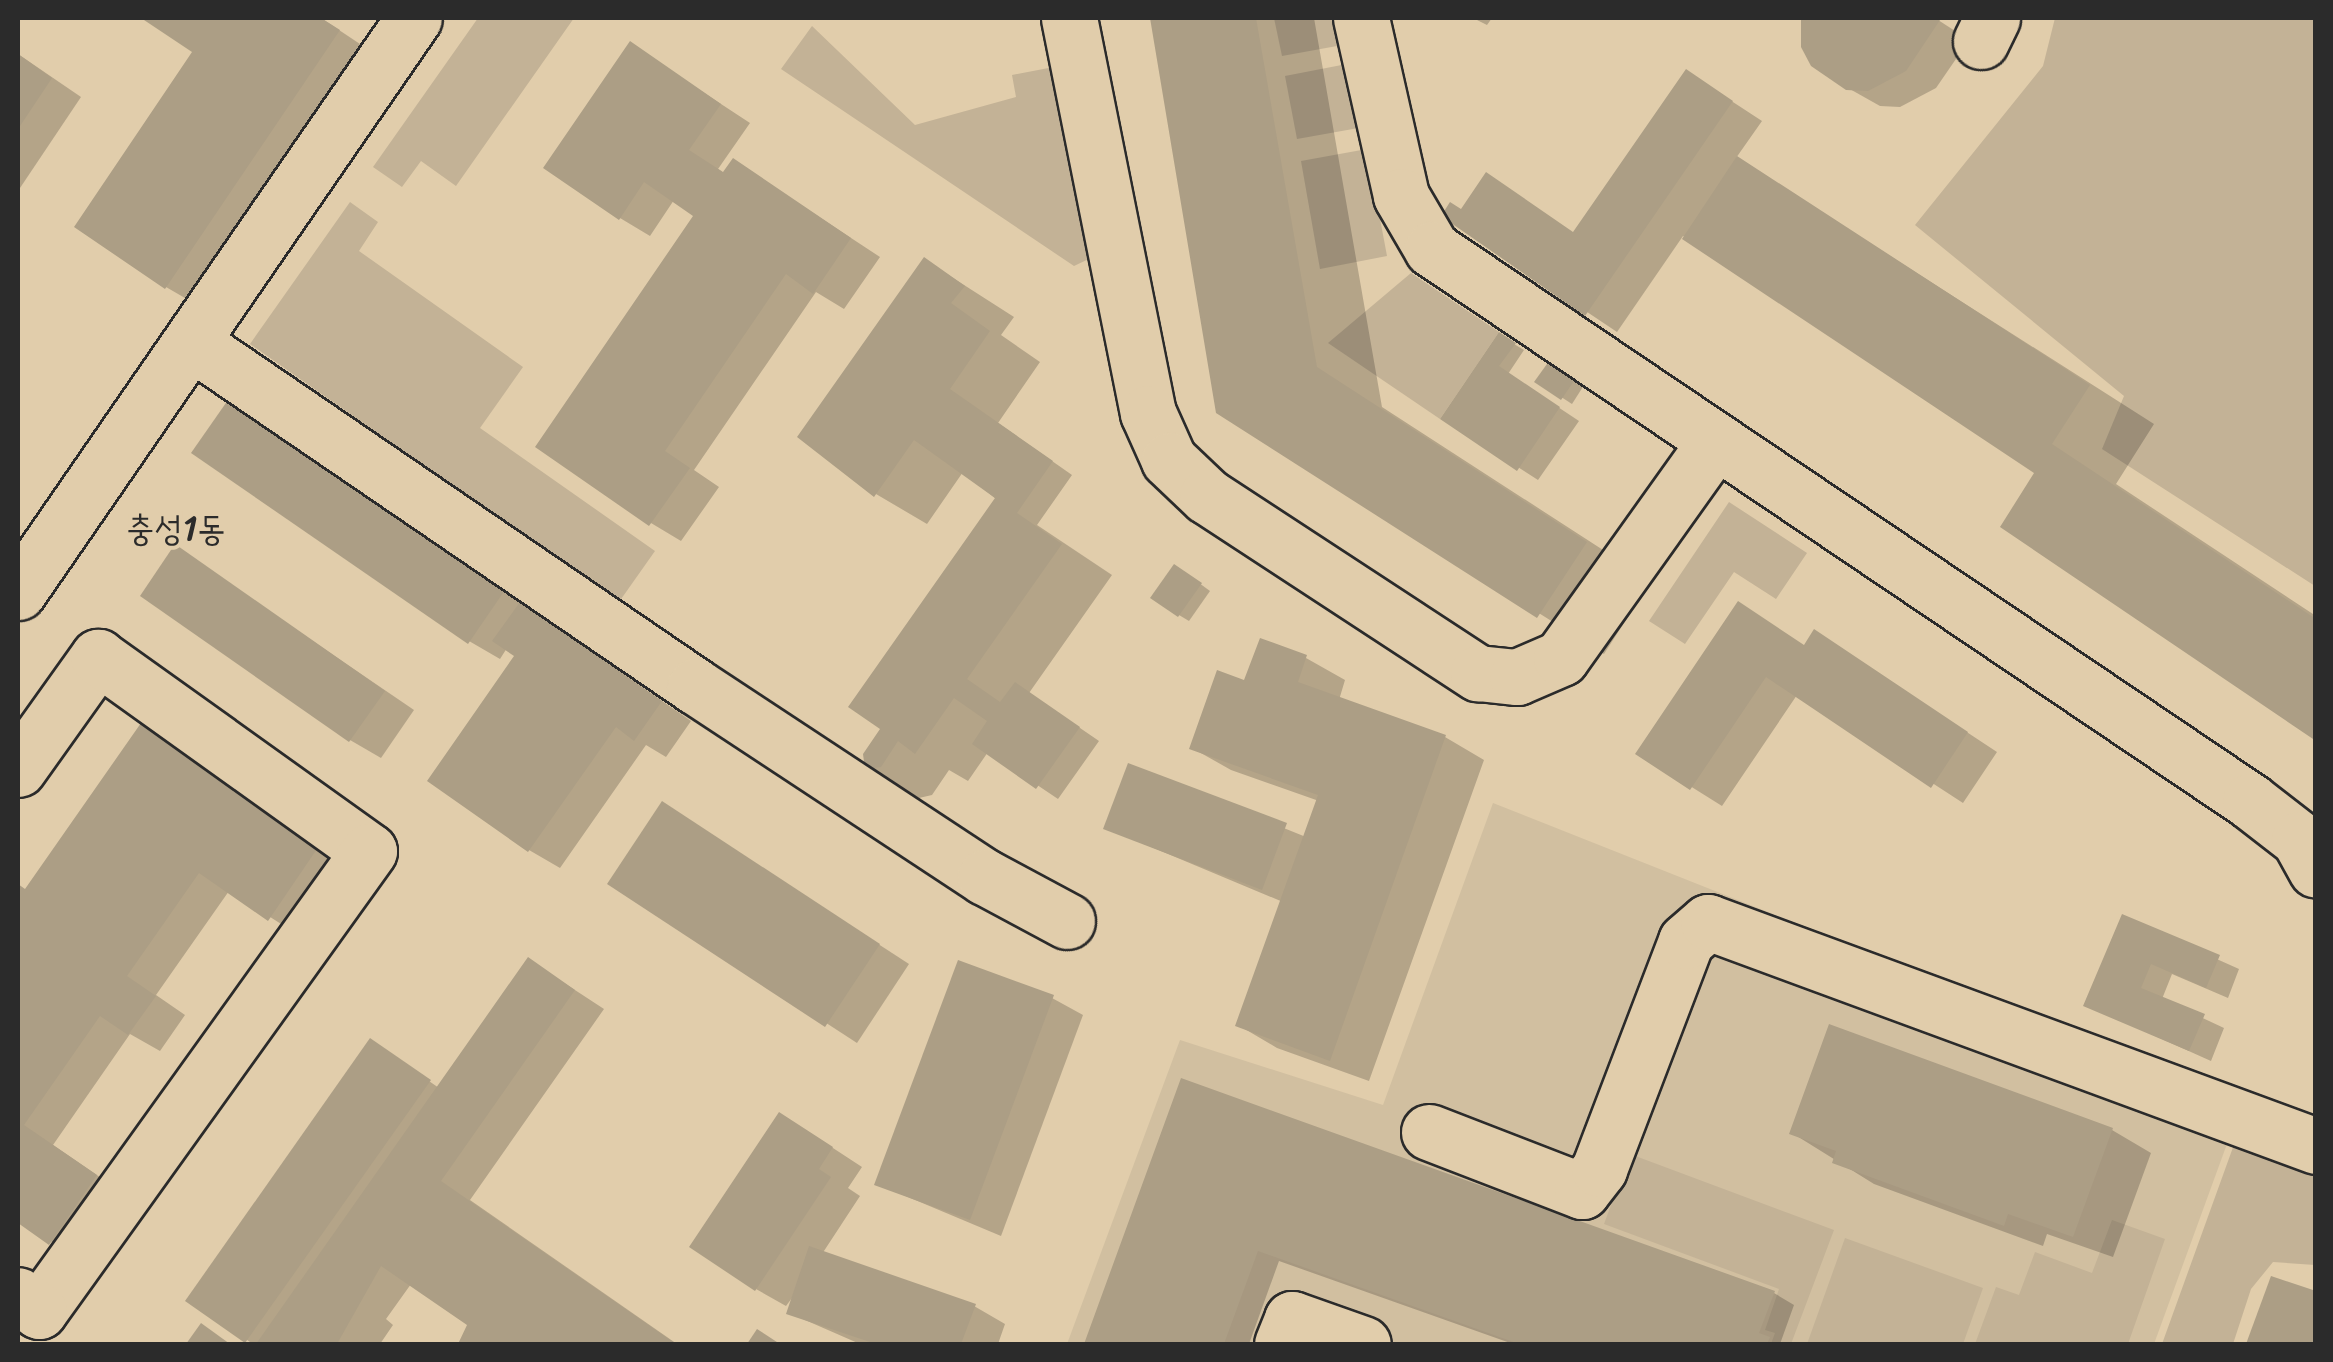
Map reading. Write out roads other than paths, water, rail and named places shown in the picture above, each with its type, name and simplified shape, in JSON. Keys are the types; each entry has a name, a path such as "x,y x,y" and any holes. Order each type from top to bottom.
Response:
{"street":[{"path":"18,592 194,344 414,18"},
{"path":"1069,18 1148,414 1169,460 1208,496 1478,673 1517,678 1561,658 1715,442"},
{"path":"1362,18 1401,196 1432,249 2250,800 2299,839 2316,870"},
{"path":"194,344 695,686 985,877 1067,922"},
{"path":"18,770 98,657 370,852 40,1311 18,1295"},
{"path":"1430,1132 1582,1191 1599,1169 1686,941 1708,922 2316,1146"},
{"path":"1282,1344 1292,1319 1362,1344"}],"district":[{"name":"충성1동","path":"176,528"}]}
